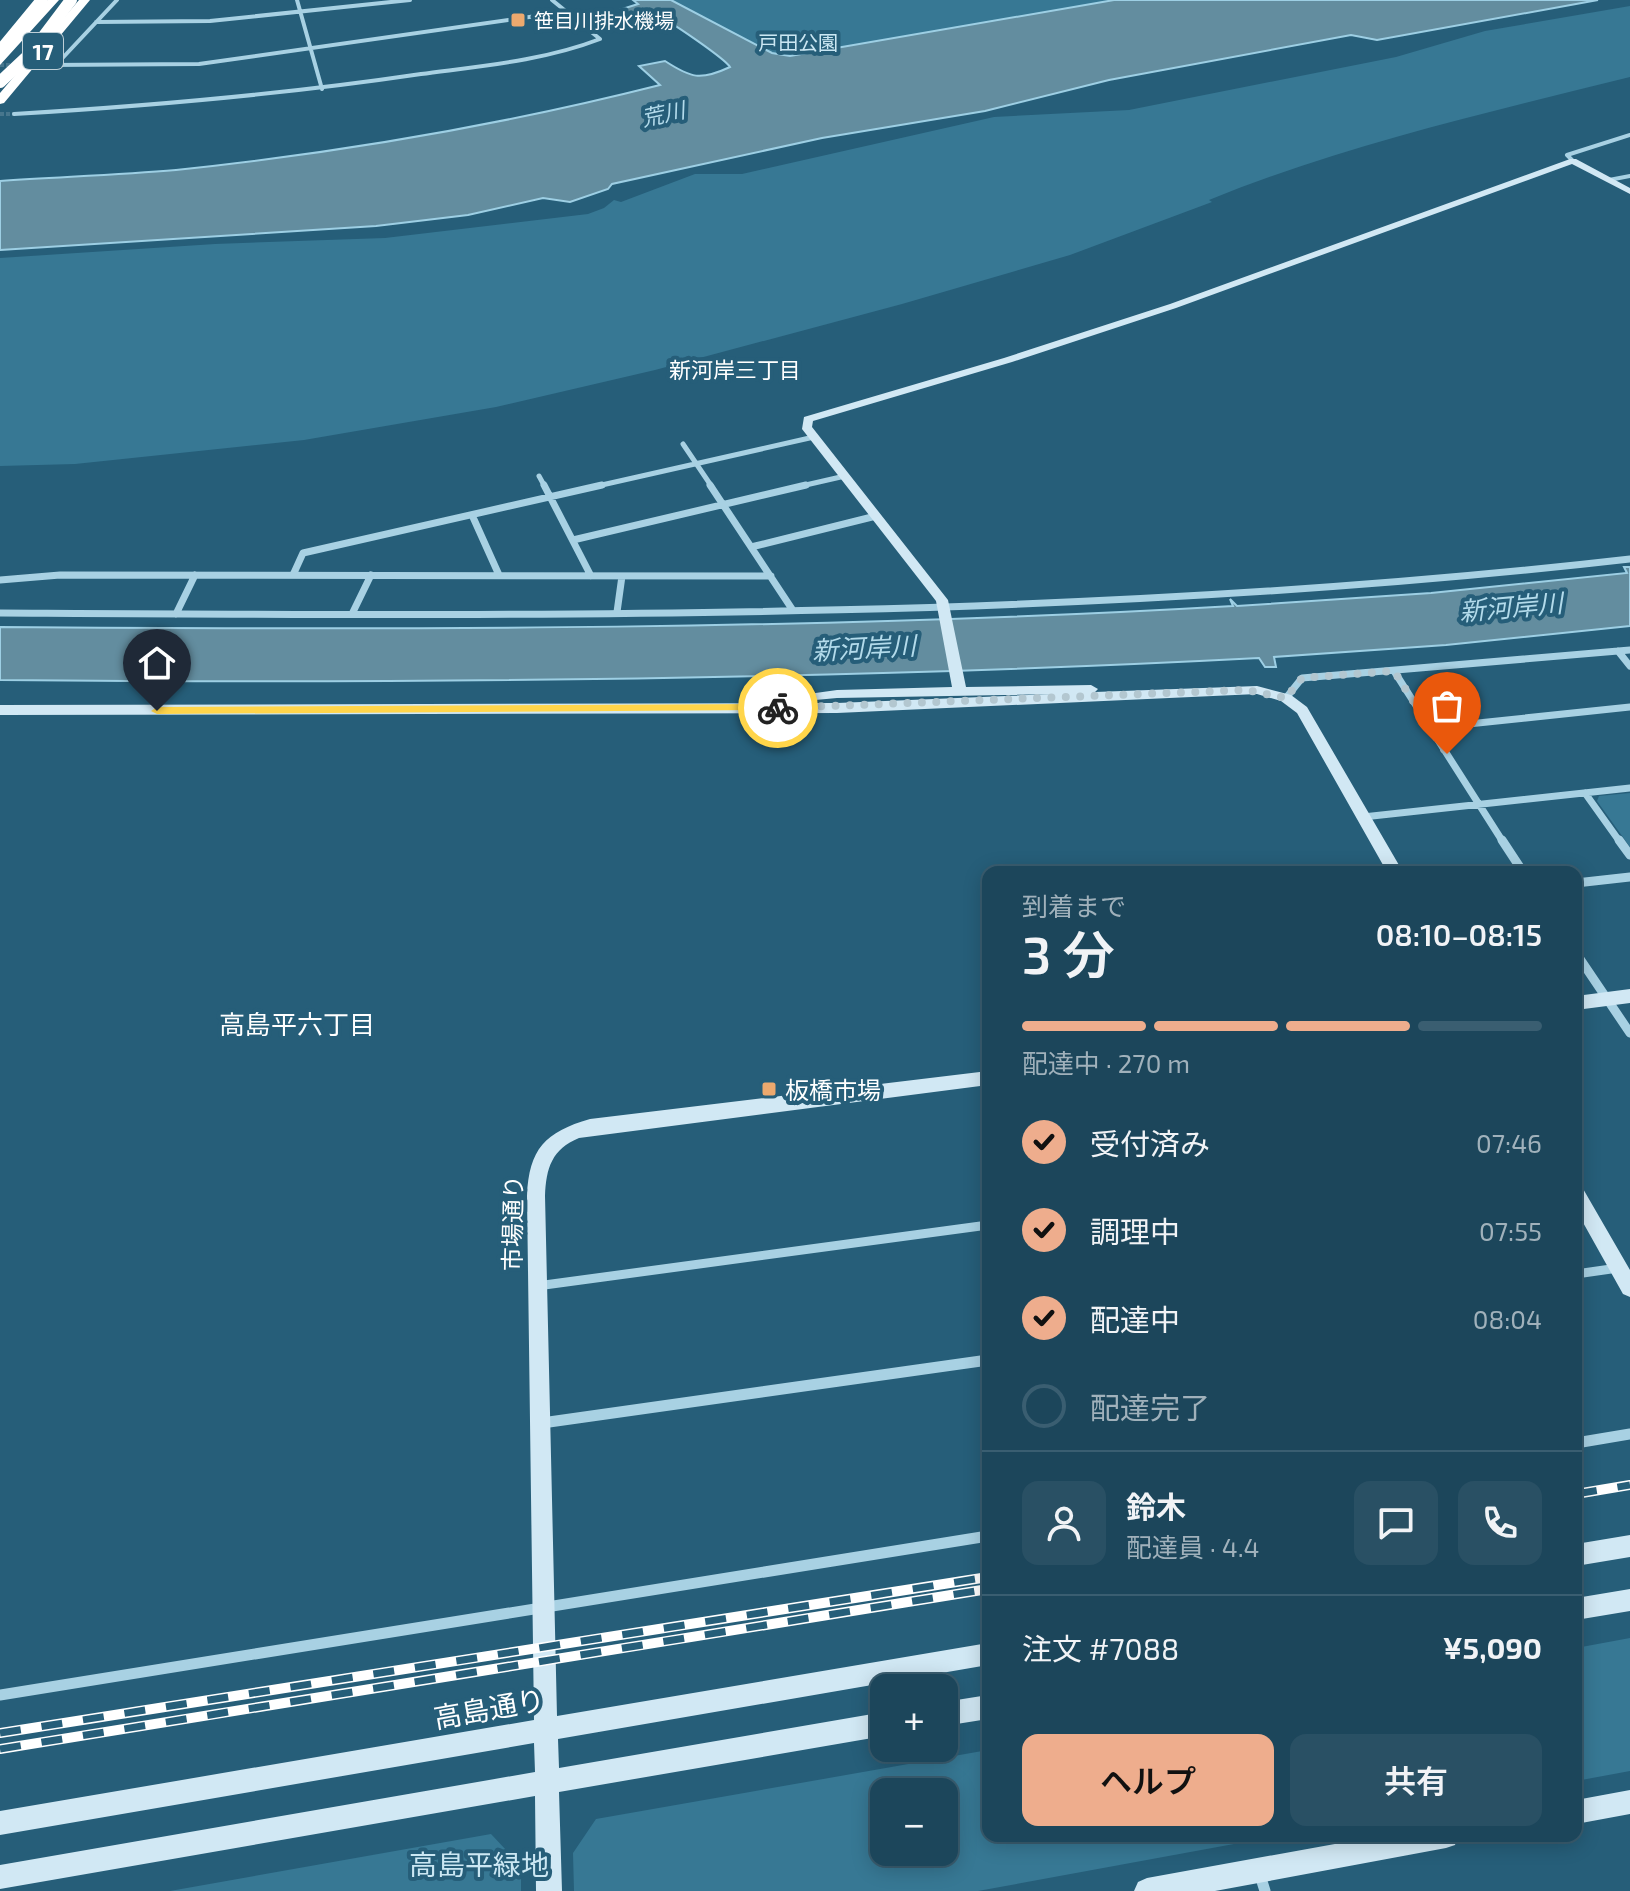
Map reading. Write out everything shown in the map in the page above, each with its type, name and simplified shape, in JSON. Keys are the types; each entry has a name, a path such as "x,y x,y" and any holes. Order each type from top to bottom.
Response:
{"highway":[{"name":"17","path":"0,37 35,0"},
{"path":"0,51 42,0"},
{"path":"0,62 54,0"},
{"path":"0,76 68,0"},
{"path":"0,82 31,53 68,0"},
{"name":"17","path":"0,100 85,0"}],"street":[{"path":"56,65 117,0"},
{"path":"297,0 322,89"},
{"path":"96,22 192,22 410,0"},
{"path":"14,114 179,105 322,89 477,66 567,49 600,39 552,0"},
{"path":"48,65 184,65 565,12"},
{"path":"1630,135 1567,155 1567,158 1630,191"},
{"path":"959,688 945,606 814,437 805,424 812,416 1008,360 1173,306 1573,161"},
{"path":"1609,180 1630,176"},
{"path":"293,575 303,553 814,437"},
{"path":"683,444 792,609"},
{"path":"539,476 591,576"},
{"path":"573,540 845,476"},
{"path":"472,515 499,575"},
{"path":"751,547 876,516"},
{"path":"0,613 352,614 945,606 1329,587 1630,559"},
{"path":"0,580 60,575 771,576"},
{"path":"176,614 195,575"},
{"path":"352,614 371,575"},
{"path":"617,612 622,576"},
{"path":"1286,698 1302,678 1630,650"},
{"path":"1618,651 1630,666"},
{"path":"1394,671 1519,866"},
{"path":"722,708 837,694 959,688 1069,687 1166,695"},
{"path":"0,710 837,708 1246,690 1286,698 1307,718 1392,866"},
{"path":"1430,728 1630,707"},
{"path":"1363,817 1630,788"},
{"path":"1585,793 1630,855"},
{"path":"1582,882 1630,877"},
{"path":"1582,962 1630,1033"},
{"path":"1582,1002 1630,996"},
{"name":"市場通り","path":"549,1891 537,1286 537,1169 547,1149 564,1136 590,1127 982,1079"},
{"path":"1582,1204 1630,1288"},
{"path":"537,1286 982,1226"},
{"path":"1582,1273 1618,1268"},
{"path":"541,1423 982,1361"},
{"path":"1582,1442 1630,1434"},
{"path":"0,1695 982,1537"},
{"path":"1582,1554 1630,1546"},
{"path":"1582,1608 1630,1600"},
{"name":"高島通り","path":"0,1823 982,1655"},
{"path":"958,1712 982,1708"},
{"path":"0,1877 870,1726"},
{"path":"1582,1811 1630,1802"},
{"path":"1147,1891 1262,1881 1421,1842"}],"green space":[{"name":"戸田公園","path":"671,0 1306,0 786,86"},
{"path":"1630,6 1630,77 1470,117 1312,162 1070,255 902,304 655,370 496,407 304,440 75,464 0,466 0,258 215,244 385,238 588,214 614,200 621,202 695,174 742,174 994,117 1129,110 1396,57 1485,31"},
{"path":"1630,793 1630,847 1597,801 1599,796"},
{"path":"1630,1638 1630,1771 1582,1780 1582,1647"},
{"name":"高島平緑地","path":"982,1751 982,1842 1245,1842 978,1891 574,1891 573,1853 596,1819 920,1762 958,1762 958,1755"},
{"name":"高島平緑地","path":"491,1834 521,1866 521,1891 170,1891"}],"water":[{"name":"荒川","path":"633,0 671,0 772,53 790,56 1114,0 1598,0 1377,40 1351,35 1109,80 985,111 822,138 612,184 608,189 570,202 543,198 468,215 376,226 0,250 0,181 176,170 359,146 540,113 660,85 639,66 665,61 696,76 730,67 708,48 663,19 651,15 638,16 622,9 638,4"},
{"name":"新河岸川","path":"1624,567 1630,567 1630,626 1446,645 1274,657 1276,667 1265,667 1259,658 945,671 630,679 0,680 0,627 617,627 925,620 1233,606 1230,599 1237,606 1431,593 1627,573"}],"tunnel":[{"path":"0,65 48,65"},
{"path":"0,114 14,114"}],"railway":[{"path":"1582,1493 1630,1485"},
{"path":"0,1733 982,1578"},
{"path":"0,1749 982,1590"}],"way so far":[{"path":"778,708 1246,690 1286,698 1302,678 1394,671 1447,754"}],"place":[{"name":"笹目川排水機場","path":"518,20"},
{"name":"板橋市場","path":"769,1089"}],"district":[{"name":"新河岸三丁目","path":"735,369"},
{"name":"高島平六丁目","path":"297,1023"}],"route":[{"path":"157,711 778,708"}]}
